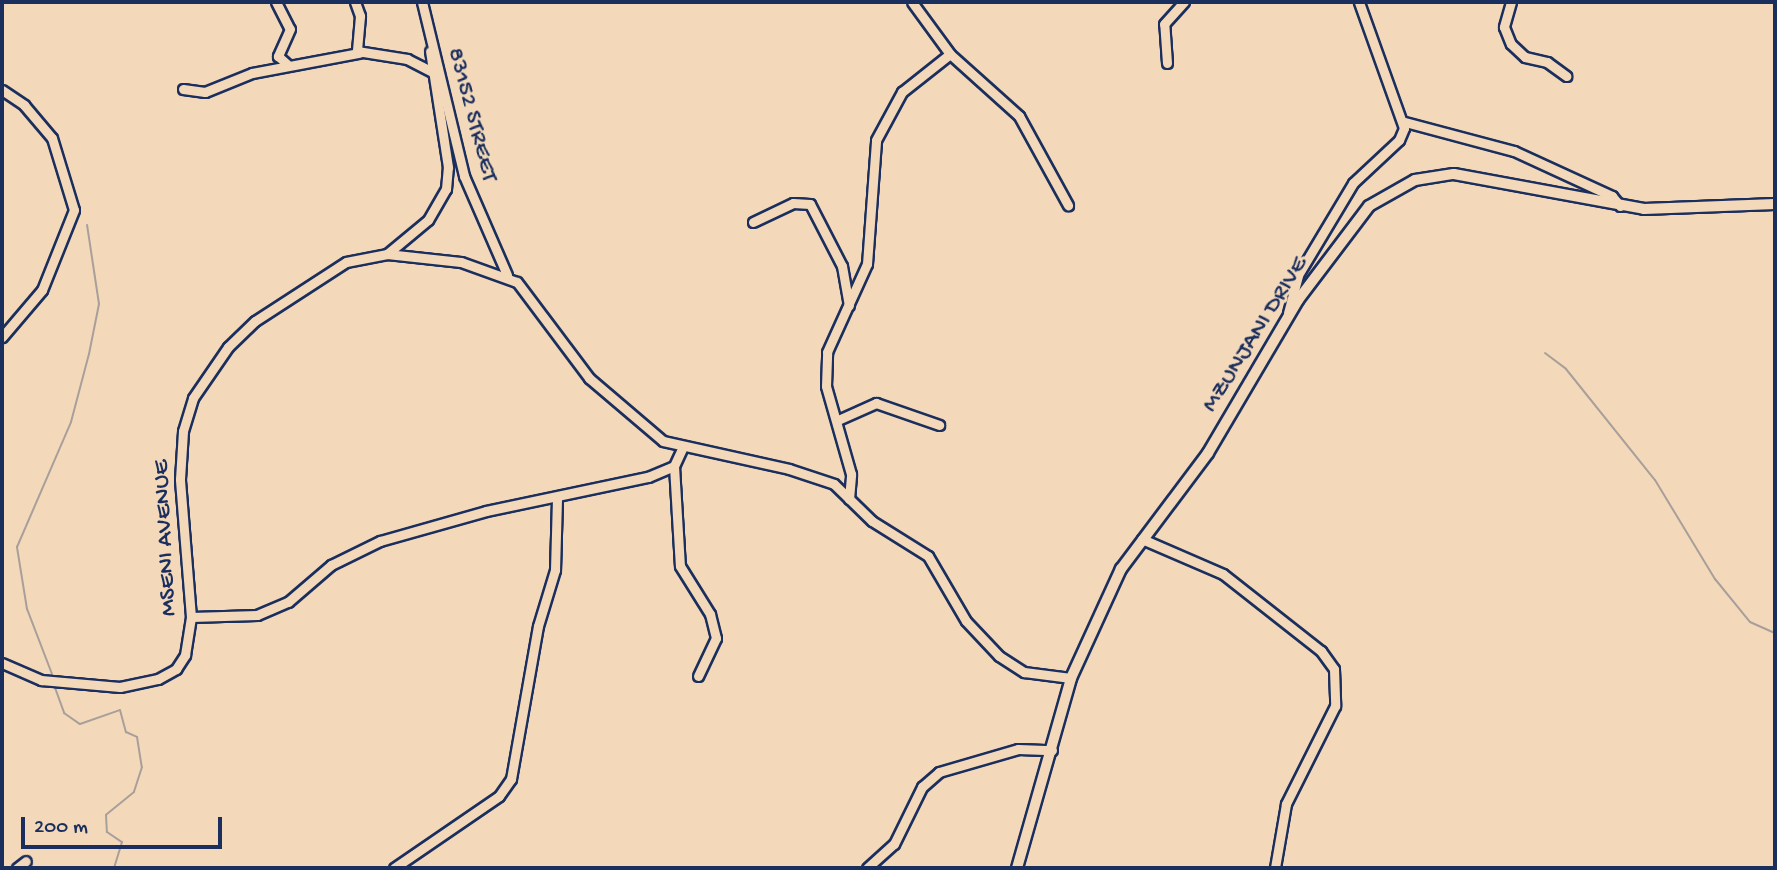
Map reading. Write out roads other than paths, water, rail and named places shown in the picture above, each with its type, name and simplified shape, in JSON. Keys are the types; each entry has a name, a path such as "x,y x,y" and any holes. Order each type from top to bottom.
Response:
{"main road":[{"name":"MZUNJANI DRIVE","path":"1017,868 1071,678 1121,569 1208,453 1288,315 1369,206 1415,180 1454,174 1483,177 1620,206 1709,210 1775,204"}],"street":[{"path":"276,2 290,29 278,56 288,64"},
{"path":"355,2 359,53"},
{"name":"83152 STREET","path":"387,254 428,220 446,189 448,167 422,2"},
{"path":"912,2 950,54 1019,116 1068,205"},
{"path":"1167,63 1164,24 1184,2"},
{"path":"1288,315 1294,282 1328,223 1367,164 1399,140 1405,122 1359,2"},
{"path":"1511,2 1504,20 1511,44 1525,57 1552,65 1566,76"},
{"name":"83152 STREET","path":"429,39 446,86 464,176 509,278"},
{"path":"183,89 205,92 288,64 359,53 407,59 434,72"},
{"path":"849,499 851,474 838,421 828,398 826,362 867,264 876,140 902,92 950,54"},
{"path":"2,90 24,105 52,138 74,201 71,229 42,290 2,337"},
{"path":"1405,122 1514,151 1612,196 1620,206"},
{"path":"753,222 793,203 814,207 842,265 849,307"},
{"name":"MSENI AVENUE","path":"2,663 41,680 138,686 165,676 180,664 191,617 180,479 183,430 193,398 228,347 255,321 346,262 387,254 461,262 509,278 531,297 589,378 663,441 813,475 849,499 872,521 928,556 966,621 999,656 1024,672 1071,678"},
{"path":"838,421 876,403 939,425"},
{"path":"683,447 674,466 680,566 709,614 716,638 698,676"},
{"path":"191,617 257,615 302,593 331,565 388,537 486,511 557,499 674,466"},
{"path":"394,868 499,796 511,779 538,626 555,570 557,499"},
{"path":"1142,539 1223,574 1321,651 1334,669 1335,706 1286,804 1275,868"},
{"path":"867,868 894,844 922,787 939,772 1018,749 1052,750"},
{"path":"17,868 26,861"}],"waterway":[{"path":"52,674 27,609 17,547 71,422 89,354 99,304 87,225"},
{"path":"1545,353 1566,369 1655,480 1715,579 1750,622 1775,633"},
{"path":"54,685 64,713 80,724 120,710 126,732 137,737 142,767 134,792 106,815 107,832 122,842 114,868"}]}
